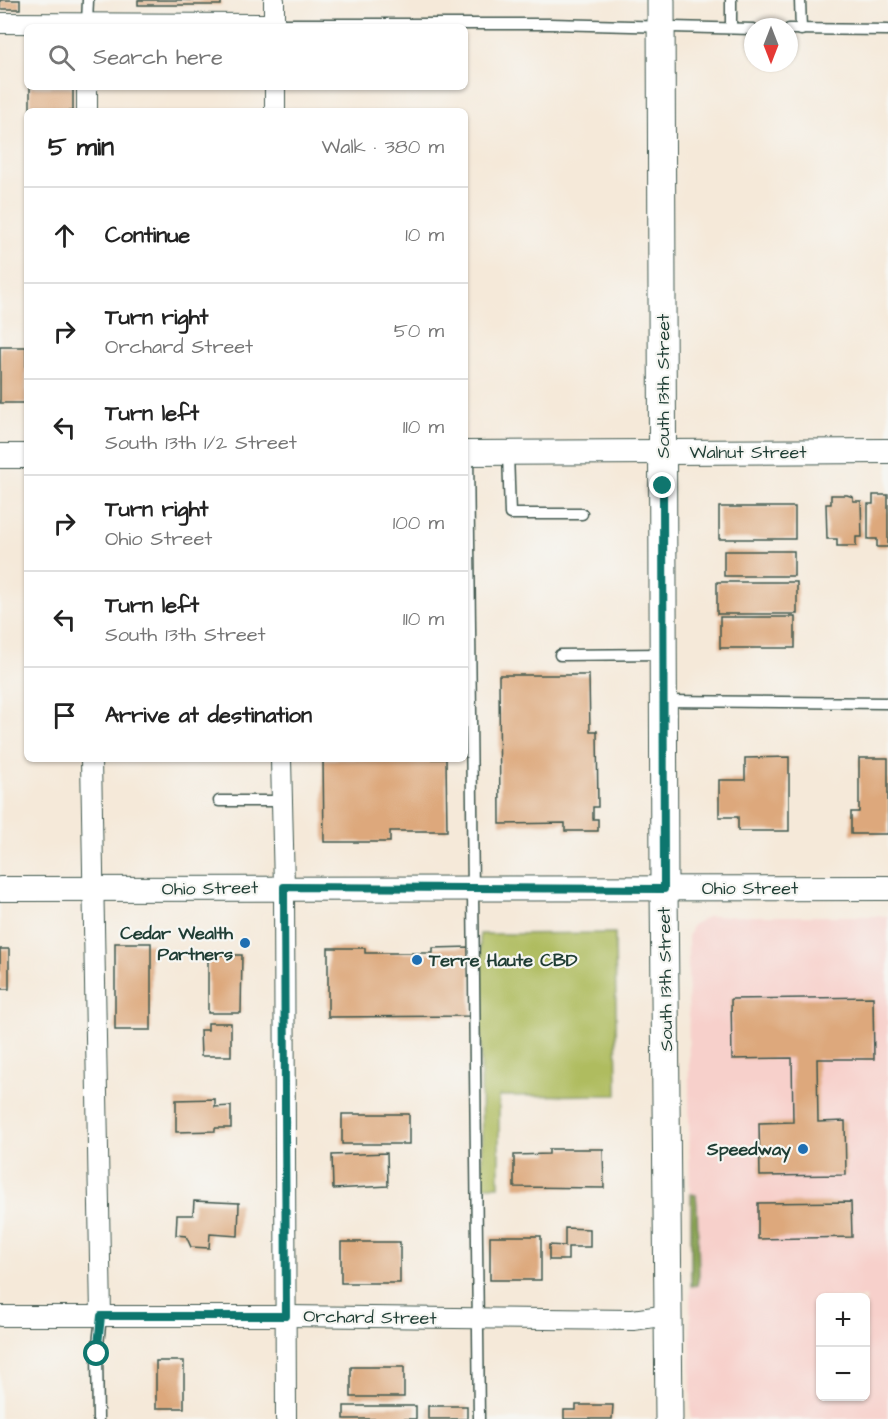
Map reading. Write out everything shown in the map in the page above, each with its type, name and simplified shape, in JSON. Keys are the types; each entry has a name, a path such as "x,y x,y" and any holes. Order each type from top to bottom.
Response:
{"main road":[{"name":"South 13th Street","path":"661,0 664,889 669,1419"}],"street":[{"path":"274,0 274,24"},
{"path":"0,23 44,24"},
{"path":"87,90 87,108"},
{"path":"275,90 275,108"},
{"name":"Walnut Street","path":"468,453 888,452"},
{"path":"0,456 24,456"},
{"path":"91,762 101,1316"},
{"path":"281,762 284,887 286,1419"},
{"name":"Ohio Street","path":"0,890 284,887 888,888"},
{"name":"Orchard Street","path":"0,1316 286,1316 633,1320 668,1315"}],"lane":[{"path":"87,24 88,0"},
{"path":"731,0 731,28"},
{"path":"800,0 801,30"},
{"path":"468,25 744,29"},
{"path":"798,30 888,30"},
{"path":"508,453 510,514 582,514"},
{"path":"468,623 474,887 479,1419"},
{"path":"560,655 664,654"},
{"path":"664,701 888,703"},
{"path":"219,801 282,801"},
{"path":"98,1419 97,1354 101,1316"}],"shaded area":[{"path":"709,916 888,916 888,1419 691,1419 688,937 692,925"}],"green space":[{"path":"615,933 617,1095 499,1096 499,1186 482,1186 480,934"},
{"path":"691,1194 696,1195 697,1205 699,1275 697,1285 691,1286"}],"building":[{"path":"0,0 20,0 20,9 0,9"},
{"path":"138,0 221,0 221,5 138,5"},
{"path":"30,90 73,90 73,108 30,108"},
{"path":"0,347 24,347 24,403 0,403"},
{"path":"831,495 847,495 853,497 853,501 861,501 862,537 856,537 856,546 837,546 837,539 827,539 826,504 831,504"},
{"path":"873,495 888,495 888,547 877,547 877,539 868,539 868,504 873,504"},
{"path":"719,507 795,507 795,539 719,539"},
{"path":"724,551 794,551 794,576 724,576"},
{"path":"717,582 797,582 797,614 717,614"},
{"path":"720,617 795,617 795,648 720,648"},
{"path":"499,675 589,675 590,731 597,731 598,807 593,807 593,819 598,819 598,831 565,831 565,823 500,824"},
{"path":"789,757 789,831 738,831 738,817 719,817 719,780 745,780 745,758"},
{"path":"859,758 888,758 888,834 851,834 851,812 859,812"},
{"path":"323,762 446,762 447,831 390,831 390,842 324,842"},
{"path":"115,943 151,943 151,1030 115,1030"},
{"path":"470,947 471,1016 328,1017 328,948 365,948 365,953 433,953 433,948"},
{"path":"0,949 9,949 9,989 0,989"},
{"path":"208,955 242,955 241,1013 208,1013"},
{"name":"Speedway","path":"873,997 874,1059 817,1059 818,1122 845,1121 846,1175 760,1176 759,1123 793,1122 792,1058 732,1059 731,999"},
{"path":"208,1023 231,1023 231,1056 201,1056 200,1030 208,1030"},
{"path":"215,1099 215,1107 231,1106 231,1128 215,1128 215,1131 176,1132 176,1100"},
{"path":"342,1114 409,1114 409,1144 342,1144"},
{"path":"549,1149 603,1149 604,1188 514,1187 514,1155 549,1154"},
{"path":"387,1153 388,1186 333,1189 332,1155"},
{"path":"194,1201 239,1203 238,1236 210,1234 209,1248 191,1247 186,1236 176,1235 177,1215 193,1215"},
{"path":"851,1202 852,1237 758,1239 758,1203"},
{"path":"565,1228 590,1229 590,1247 568,1247 568,1260 549,1260 549,1245 565,1246"},
{"path":"490,1236 541,1236 541,1280 490,1280"},
{"path":"341,1242 400,1242 400,1283 341,1283"},
{"path":"156,1361 184,1361 184,1408 156,1408"},
{"path":"351,1367 404,1367 404,1397 351,1397"},
{"path":"576,1405 613,1405 612,1419 564,1419 564,1410 576,1410"},
{"path":"344,1406 416,1406 416,1419 344,1419"},
{"path":"428,1406 467,1406 467,1419 428,1419"}],"place":[{"name":"Cedar Wealth Partners","path":"245,943"},
{"name":"Terre Haute CBD","path":"417,960"},
{"name":"Speedway","path":"803,1149"}],"route":[{"path":"97,1354 101,1316 286,1316 284,887 664,889 663,486"}]}
